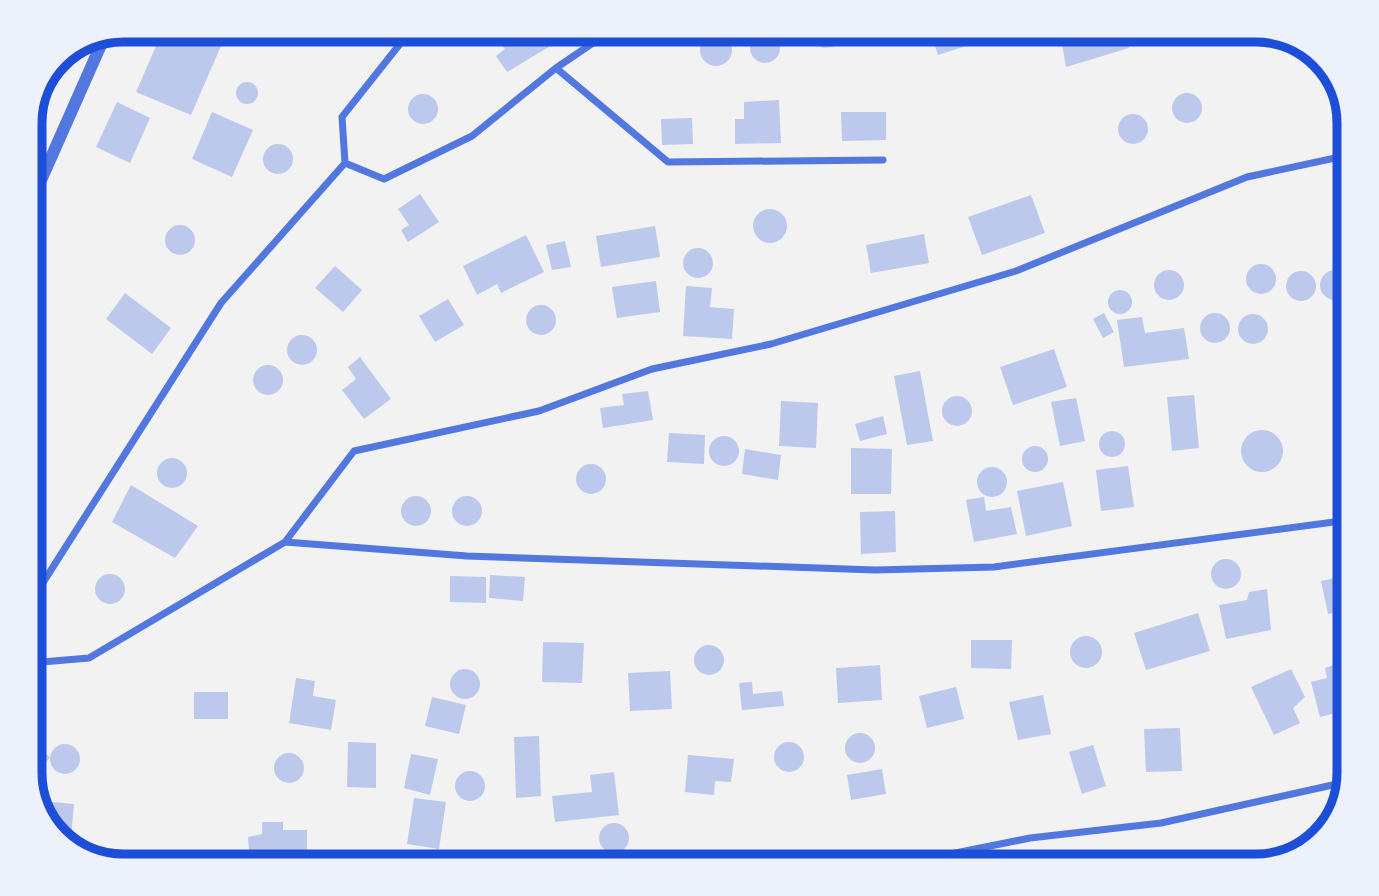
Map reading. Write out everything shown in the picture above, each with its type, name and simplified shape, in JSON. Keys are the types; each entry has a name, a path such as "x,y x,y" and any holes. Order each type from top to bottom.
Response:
{"street":[{"path":"42,584 221,303 345,163 342,117 401,42"},
{"path":"345,163 384,179 472,136 556,68 594,42"},
{"path":"42,178 101,46"},
{"path":"556,68 668,162 883,160"},
{"path":"42,662 89,658 285,542 354,451 538,411 652,369 771,344 952,291 1016,271 1247,177 1337,158"},
{"path":"285,542 467,556 874,570 994,567 1337,522"},
{"path":"951,854 1030,838 1161,823 1336,784"}],"building":[{"path":"158,42 223,42 191,115 136,92"},
{"path":"550,42 552,45 507,72 496,56 505,49 501,44"},
{"path":"703,42 731,44 731,56 722,65 710,65 701,56"},
{"path":"751,42 779,42 779,54 771,62 759,62 751,54"},
{"path":"837,42 833,47 823,48 815,43"},
{"path":"934,42 979,42 938,55"},
{"path":"1062,42 1127,42 1129,48 1066,67"},
{"path":"243,82 251,82 258,89 258,97 251,104 243,104 236,97 236,89"},
{"path":"1187,93 1198,97 1202,108 1198,119 1187,123 1176,119 1172,108 1176,97"},
{"path":"423,94 434,98 438,109 434,120 423,124 412,120 408,109 412,98"},
{"path":"779,100 781,143 735,144 735,119 744,119 744,102"},
{"path":"117,102 150,118 130,163 96,147"},
{"path":"212,112 253,130 232,177 192,159"},
{"path":"841,112 886,112 886,140 842,141"},
{"path":"1133,114 1144,118 1148,129 1144,140 1133,144 1122,140 1118,129 1122,118"},
{"path":"692,118 693,144 662,145 661,119"},
{"path":"278,144 289,148 293,159 289,170 278,174 267,170 263,159 267,148"},
{"path":"420,194 439,222 408,242 401,230 409,225 398,209"},
{"path":"1031,195 1045,233 982,255 968,217"},
{"path":"770,209 782,214 787,226 782,238 770,243 758,238 753,226 758,214"},
{"path":"180,225 191,229 195,240 191,251 180,255 169,251 165,240 169,229"},
{"path":"655,226 660,257 601,267 596,236"},
{"path":"924,234 929,263 871,273 866,245"},
{"path":"526,235 544,272 501,293 497,284 477,295 463,266"},
{"path":"565,241 571,267 552,270 546,245"},
{"path":"698,248 709,252 713,263 709,274 698,278 687,274 683,263 687,252"},
{"path":"1261,264 1272,268 1276,279 1272,290 1261,294 1250,290 1246,279 1250,268"},
{"path":"335,266 362,290 343,312 315,288"},
{"path":"1169,270 1180,274 1184,285 1180,296 1169,300 1158,296 1154,285 1158,274"},
{"path":"1335,270 1335,300 1324,296 1320,285 1324,274"},
{"path":"1301,271 1312,275 1316,286 1312,297 1301,301 1290,297 1286,286 1290,275"},
{"path":"656,281 660,312 617,318 612,287"},
{"path":"686,286 712,288 710,307 734,309 732,339 683,336"},
{"path":"1120,290 1131,297 1132,302 1125,313 1120,314 1109,307 1108,302 1115,291"},
{"path":"125,293 171,328 152,354 106,319"},
{"path":"448,299 464,325 435,342 419,316"},
{"path":"541,305 552,309 556,320 552,331 541,335 530,331 526,320 530,309"},
{"path":"1104,313 1114,332 1103,338 1093,319"},
{"path":"1215,313 1226,317 1230,328 1226,339 1215,343 1204,339 1200,328 1204,317"},
{"path":"1253,314 1264,318 1268,329 1264,340 1253,344 1242,340 1238,329 1242,318"},
{"path":"1142,317 1145,333 1184,328 1189,359 1124,367 1117,320"},
{"path":"302,335 313,339 317,350 313,361 302,365 291,361 287,350 291,339"},
{"path":"1054,349 1067,387 1013,405 1000,367"},
{"path":"360,357 391,399 364,419 342,390 356,379 348,367"},
{"path":"268,365 279,369 283,380 279,391 268,395 257,391 253,380 257,369"},
{"path":"920,371 933,441 907,445 894,376"},
{"path":"648,391 653,420 603,428 600,408 624,405 622,394"},
{"path":"1194,395 1199,448 1172,451 1167,397"},
{"path":"957,396 968,400 972,411 968,422 957,426 946,422 942,411 946,400"},
{"path":"1076,398 1085,441 1060,446 1051,402"},
{"path":"781,401 818,403 816,448 779,446"},
{"path":"883,416 887,434 860,441 855,424"},
{"path":"1262,430 1277,436 1283,451 1277,466 1262,472 1247,466 1241,451 1247,436"},
{"path":"1112,431 1121,435 1125,444 1121,453 1112,457 1103,453 1099,444 1103,435"},
{"path":"669,433 705,435 704,464 667,462"},
{"path":"724,436 735,440 739,451 735,462 724,466 713,462 709,451 713,440"},
{"path":"1035,446 1044,450 1048,459 1044,468 1035,472 1026,468 1022,459 1026,450"},
{"path":"851,448 892,449 891,494 851,494"},
{"path":"745,449 781,455 778,480 742,474"},
{"path":"172,458 183,462 187,473 183,484 172,488 161,484 157,473 161,462"},
{"path":"591,464 602,468 606,479 602,490 591,494 580,490 576,479 580,468"},
{"path":"1128,466 1134,507 1101,511 1096,470"},
{"path":"992,467 1003,471 1007,482 1003,493 992,497 981,493 977,482 981,471"},
{"path":"1063,482 1072,526 1026,536 1017,491"},
{"path":"131,485 198,526 175,558 112,522"},
{"path":"416,496 427,500 431,511 427,522 416,526 405,522 401,511 405,500"},
{"path":"467,496 478,500 482,511 478,522 467,526 456,522 452,511 456,500"},
{"path":"984,497 986,511 1011,507 1017,534 974,542 966,500"},
{"path":"895,511 896,552 861,554 860,512"},
{"path":"1334,538 1337,538 1337,564 1335,564"},
{"path":"1226,559 1237,563 1241,574 1237,585 1226,589 1215,585 1211,574 1215,563"},
{"path":"110,574 121,578 125,589 121,600 110,604 99,600 95,589 99,578"},
{"path":"490,575 525,577 523,601 489,598"},
{"path":"450,576 486,577 486,603 450,602"},
{"path":"1337,578 1337,612 1328,614 1321,581"},
{"path":"1267,589 1271,630 1226,639 1219,605 1247,600 1249,592"},
{"path":"1198,613 1210,651 1146,670 1134,633"},
{"path":"1086,636 1098,640 1102,652 1098,664 1086,668 1074,664 1070,652 1074,640"},
{"path":"971,640 1012,640 1011,669 971,668"},
{"path":"543,642 584,643 582,683 542,682"},
{"path":"709,645 720,649 724,660 720,671 709,675 698,671 694,660 698,649"},
{"path":"1337,664 1337,713 1320,717 1311,682 1327,678 1325,668"},
{"path":"880,665 882,700 838,703 836,668"},
{"path":"465,669 476,673 480,684 476,695 465,699 454,695 450,684 454,673"},
{"path":"1291,669 1305,697 1293,708 1300,723 1274,735 1251,687"},
{"path":"670,671 672,709 630,711 628,673"},
{"path":"296,678 315,681 313,696 336,700 331,730 289,723"},
{"path":"752,682 753,694 782,691 784,706 742,710 739,683"},
{"path":"956,687 964,719 927,728 919,696"},
{"path":"194,692 228,692 228,719 194,719"},
{"path":"1043,695 1051,734 1018,740 1009,702"},
{"path":"432,697 466,705 459,734 425,726"},
{"path":"1180,728 1182,771 1146,772 1144,729"},
{"path":"860,733 871,737 875,748 871,759 860,763 849,759 845,748 849,737"},
{"path":"539,736 541,796 516,798 514,737"},
{"path":"348,742 376,743 376,788 347,787"},
{"path":"789,742 800,746 804,757 800,768 789,772 778,768 774,757 778,746"},
{"path":"65,744 76,748 80,759 76,770 65,774 54,770 50,759 54,748"},
{"path":"1093,745 1106,786 1082,794 1069,752"},
{"path":"42,751 50,757 42,768"},
{"path":"289,753 300,757 304,768 300,779 289,783 278,779 274,768 278,757"},
{"path":"411,754 438,759 430,795 404,788"},
{"path":"688,755 734,759 731,782 715,781 714,795 685,792"},
{"path":"882,769 886,794 851,800 847,775"},
{"path":"470,771 481,775 485,786 481,797 470,801 459,797 455,786 459,775"},
{"path":"614,772 619,815 555,822 552,796 592,792 590,775"},
{"path":"414,798 446,802 439,849 407,844"},
{"path":"47,801 74,804 71,835 62,826"},
{"path":"262,822 283,822 283,830 307,830 307,854 249,854 248,837 262,834"},
{"path":"614,823 625,827 629,838 625,849 614,853 603,849 599,838 603,827"},
{"path":"156,852 156,854 123,854 113,853"}]}
